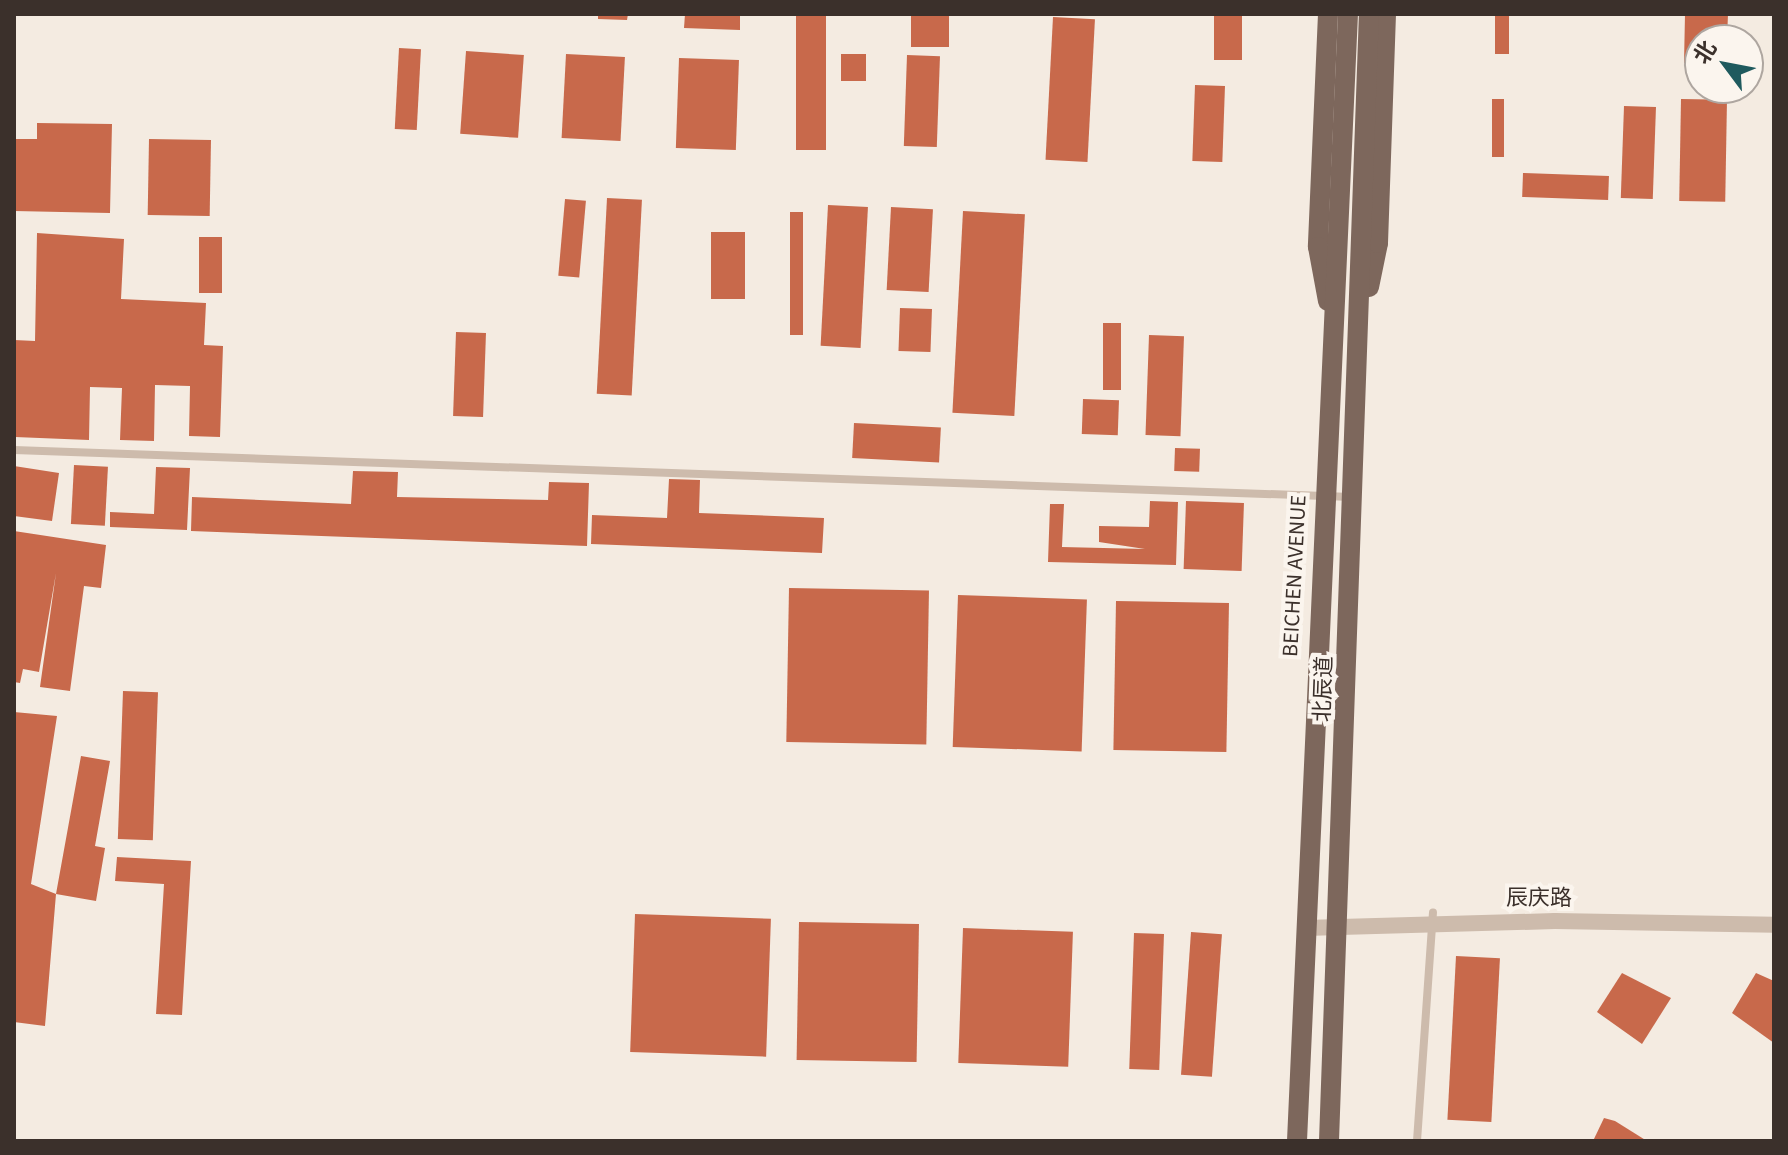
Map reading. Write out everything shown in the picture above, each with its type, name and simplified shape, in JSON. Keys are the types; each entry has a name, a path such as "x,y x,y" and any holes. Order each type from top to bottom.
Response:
{"main road":[{"path":"1328,14 1318,247 1333,329"},
{"name":"BEICHEN AVENUE","path":"1297,1141 1323,496 1348,14"},
{"name":"北辰道","path":"1329,1141 1356,497 1369,14"},
{"path":"1359,330 1378,243 1386,14"}],"street":[{"name":"辰庆路","path":"1305,923 1432,917 1774,917"},
{"name":"辰庆路","path":"1432,917 1774,925"}],"lane":[{"path":"14,450 1356,497"},
{"path":"1417,1141 1432,917"}],"building":[{"path":"598,14 628,14 627,20 598,19"},
{"path":"685,14 740,14 740,30 684,28"},
{"path":"796,14 826,14 826,150 796,150"},
{"path":"911,14 949,14 949,47 911,47"},
{"path":"1214,14 1242,14 1242,60 1214,60"},
{"path":"1495,14 1509,14 1509,54 1495,54"},
{"path":"1685,14 1728,14 1728,24 1685,24"},
{"path":"1053,17 1095,19 1087,162 1046,160"},
{"path":"399,48 421,49 417,130 395,129"},
{"path":"466,51 524,55 518,138 460,134"},
{"path":"566,54 625,57 621,141 562,138"},
{"path":"841,54 866,54 866,81 841,81"},
{"path":"907,55 940,56 937,147 904,146"},
{"path":"679,58 739,60 736,150 676,148"},
{"path":"1195,85 1225,86 1222,162 1192,161"},
{"path":"1492,99 1504,99 1504,157 1492,157"},
{"path":"1681,99 1684,99 1684,104 1727,104 1725,202 1679,201"},
{"path":"1624,106 1656,107 1653,199 1621,198"},
{"path":"37,123 112,124 110,213 14,211 14,139 37,139"},
{"path":"149,139 211,140 210,216 148,215"},
{"path":"1523,173 1609,176 1608,200 1522,197"},
{"path":"607,198 642,200 632,396 597,394"},
{"path":"565,199 586,201 579,278 558,276"},
{"path":"828,205 868,207 861,348 821,346"},
{"path":"891,207 933,209 929,292 887,290"},
{"path":"963,211 1025,214 1014,416 952,413"},
{"path":"790,212 803,212 803,335 790,335"},
{"path":"711,232 745,232 745,299 711,299"},
{"path":"37,233 124,239 121,299 206,303 204,345 223,346 220,437 189,436 190,386 155,385 154,441 120,440 122,388 90,387 89,440 15,437 14,340 35,341"},
{"path":"199,237 222,237 222,293 199,293"},
{"path":"900,308 932,309 930,352 898,351"},
{"path":"1103,323 1121,323 1121,390 1103,390"},
{"path":"456,332 486,333 483,417 453,416"},
{"path":"1149,335 1184,336 1180,436 1146,435"},
{"path":"1083,399 1119,400 1118,435 1082,434"},
{"path":"854,423 941,428 939,463 852,458"},
{"path":"1175,448 1200,449 1199,472 1174,471"},
{"path":"74,465 108,467 105,526 71,524"},
{"path":"14,466 59,473 52,521 14,516"},
{"path":"156,467 190,468 187,530 110,527 110,512 154,514"},
{"path":"353,471 398,472 397,497 548,500 549,482 589,483 587,546 191,531 192,497 351,504"},
{"path":"669,479 700,480 699,513 824,518 822,553 591,544 592,515 667,518"},
{"path":"1150,501 1178,502 1176,565 1048,562 1050,504 1064,504 1062,547 1145,549 1099,542 1099,526 1149,527"},
{"path":"1186,501 1244,503 1242,571 1184,569"},
{"path":"14,531 106,545 101,588 84,586 70,691 40,687 56,573 39,672 23,669 20,683 14,682"},
{"path":"789,588 929,590 926,744 786,742"},
{"path":"958,595 1087,600 1082,751 953,747"},
{"path":"1116,601 1229,603 1226,752 1113,750"},
{"path":"123,691 158,692 153,840 118,839"},
{"path":"14,712 57,716 31,884 56,894 45,1026 14,1022"},
{"path":"81,756 110,761 95,846 105,848 96,901 56,894"},
{"path":"117,857 191,861 182,1015 156,1014 164,884 115,881"},
{"path":"635,914 771,919 766,1057 630,1052"},
{"path":"799,922 919,924 917,1062 797,1060"},
{"path":"963,928 1073,932 1068,1067 958,1063"},
{"path":"1191,932 1222,934 1212,1077 1181,1075"},
{"path":"1134,933 1164,934 1159,1070 1129,1069"},
{"path":"1456,956 1500,958 1491,1122 1447,1120"},
{"path":"1622,973 1671,998 1642,1044 1597,1012"},
{"path":"1756,973 1774,981 1774,1043 1732,1013"},
{"path":"1604,1118 1615,1121 1647,1141 1593,1141"}]}
